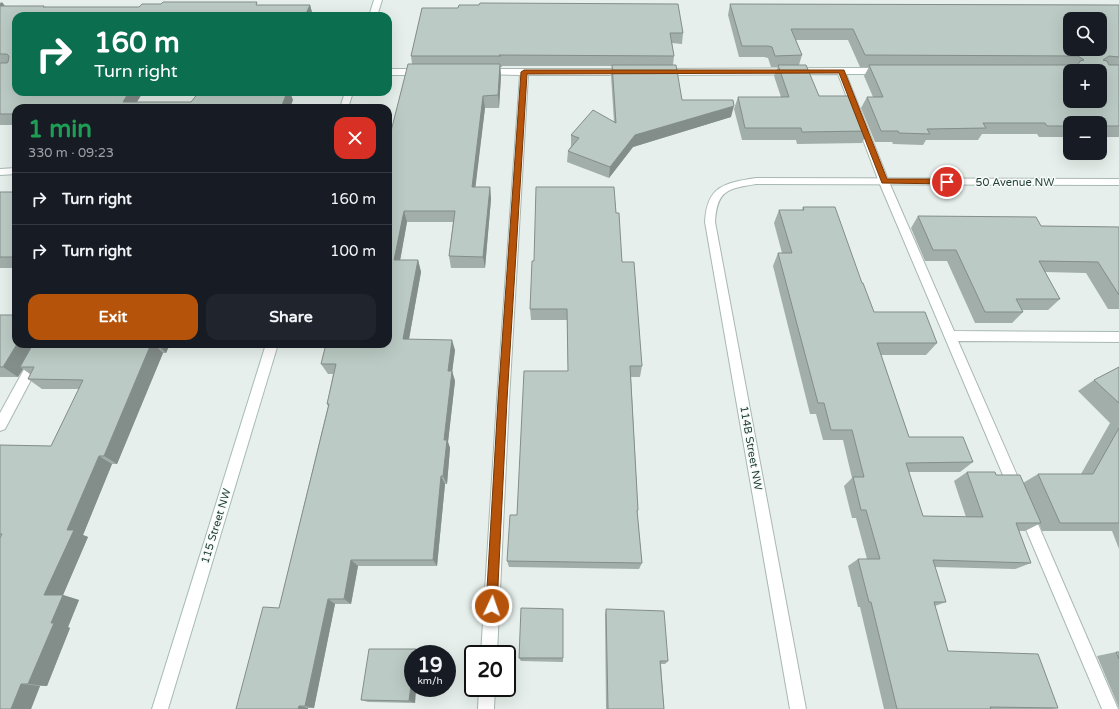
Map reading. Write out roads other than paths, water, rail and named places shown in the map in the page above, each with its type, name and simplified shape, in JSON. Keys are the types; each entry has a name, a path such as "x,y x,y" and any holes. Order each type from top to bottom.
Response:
{"street":[{"path":"374,12 378,0"},
{"path":"841,71 884,182 1110,709"},
{"path":"651,72 889,71"},
{"path":"392,72 433,72"},
{"path":"479,72 635,72"},
{"path":"489,645 503,400 524,72"},
{"path":"0,172 12,171"},
{"name":"50 Avenue NW","path":"721,190 729,186 756,181 1119,182"},
{"name":"114B Street NW","path":"721,190 714,199 710,208 710,222 798,709"},
{"path":"951,336 1119,337"},
{"path":"0,425 42,348"},
{"name":"115 Street NW","path":"160,709 271,348"},
{"path":"486,709 487,697"}]}
